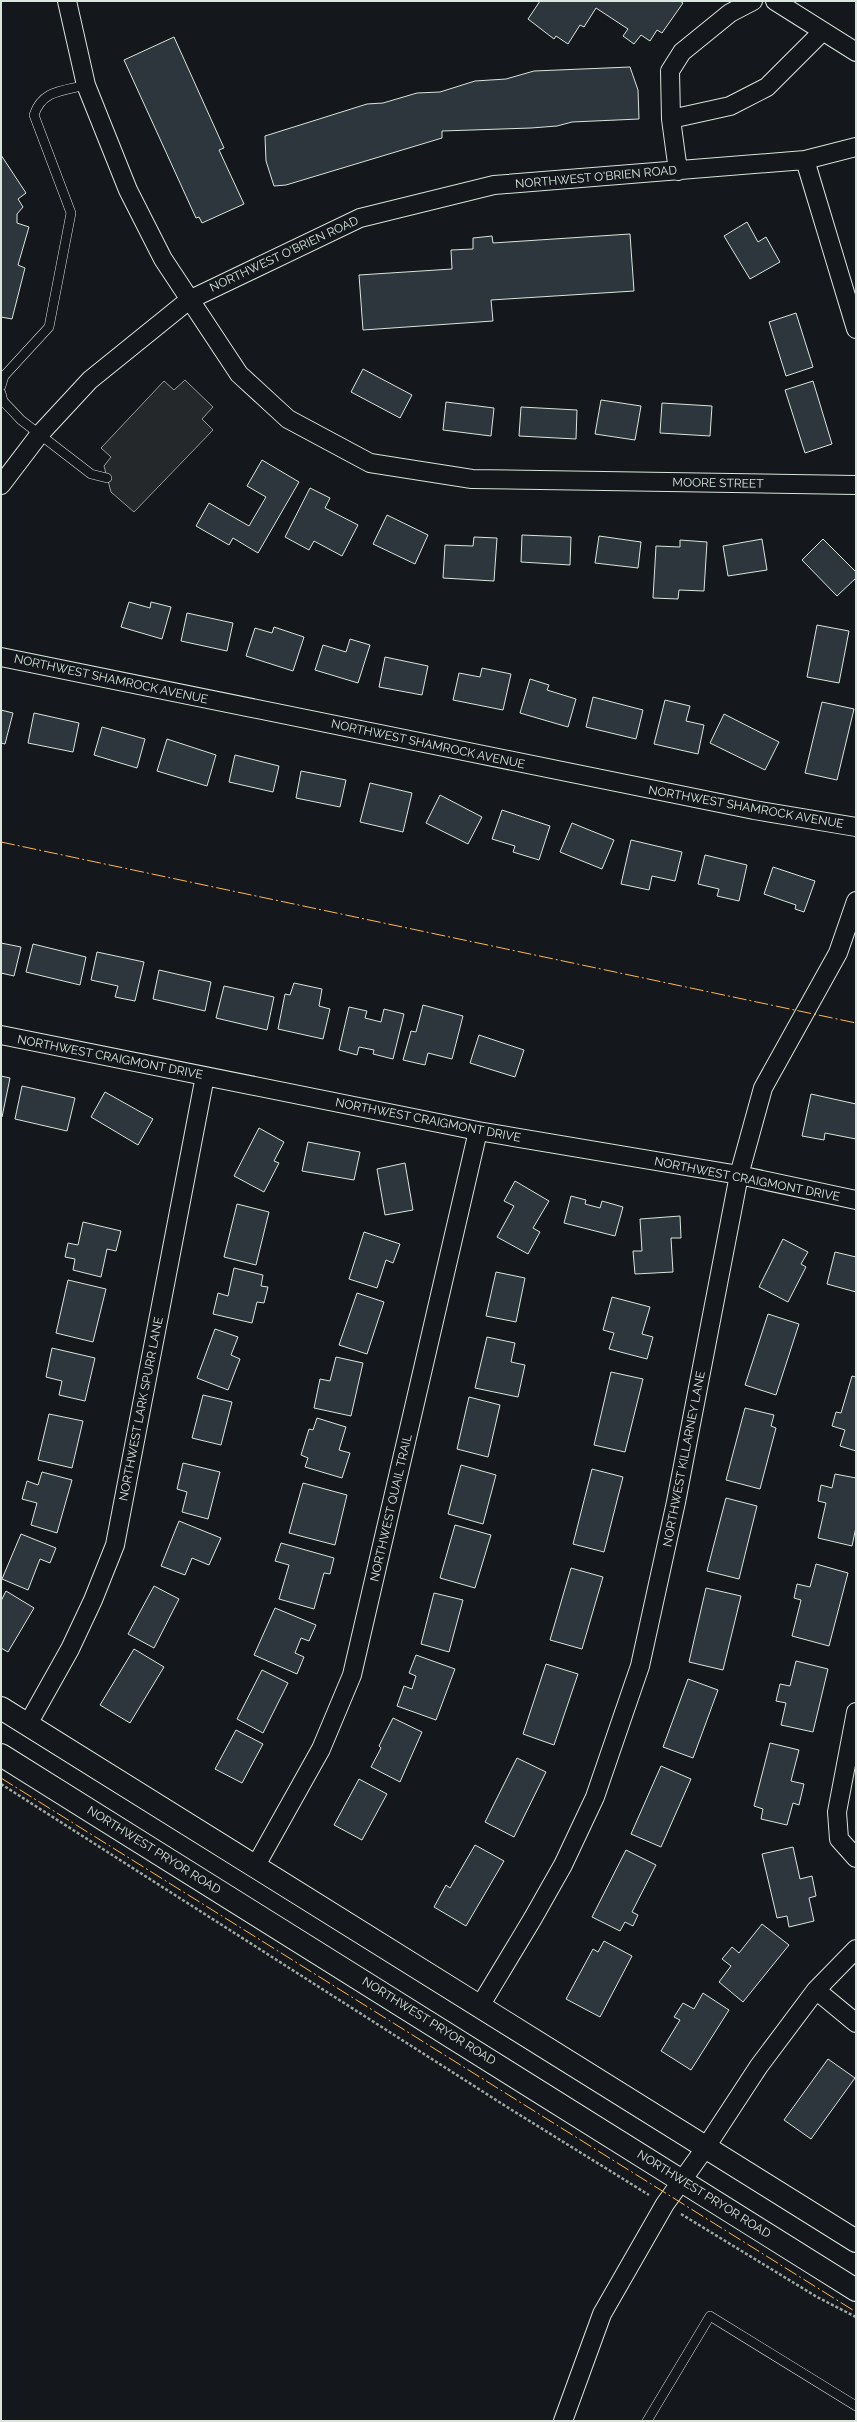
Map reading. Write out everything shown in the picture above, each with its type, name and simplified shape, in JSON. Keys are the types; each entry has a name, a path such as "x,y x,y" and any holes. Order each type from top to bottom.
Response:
{"main road":[{"path":"1,1708 856,2241"},
{"name":"NORTHWEST PRYOR ROAD","path":"1,1755 856,2290"}],"street":[{"name":"MOORE STREET","path":"67,1 86,85 128,190 163,259 239,374 288,419 370,463 472,479 856,486"},
{"path":"678,170 671,119 670,71 682,52 730,13 753,1"},
{"path":"775,1 856,52"},
{"path":"671,119 730,106 767,87 823,30"},
{"name":"NORTHWEST O'BRIEN ROAD","path":"1,485 39,435 90,380 189,300 360,218 494,185 805,160 856,147"},
{"path":"805,160 856,329"},
{"name":"NORTHWEST SHAMROCK AVENUE","path":"1,657 754,810 856,826"},
{"name":"NORTHWEST KILLARNEY LANE","path":"480,2006 533,1918 592,1804 640,1666 676,1502 739,1175 763,1088 838,953 856,900"},
{"name":"NORTHWEST CRAIGMONT DRIVE","path":"1,1036 478,1131 739,1175 856,1200"},
{"name":"NORTHWEST LARK SPURR LANE","path":"28,1724 70,1649 93,1600 115,1545 205,1076"},
{"name":"NORTHWEST QUAIL TRAIL","path":"254,1867 320,1749 352,1675 478,1131"},
{"path":"856,1712 837,1812 839,1839 856,1858"},
{"path":"563,2421 602,2314 665,2204 706,2148 759,2066 816,1990 856,1949"},
{"path":"816,1990 856,2023"}],"lane":[{"path":"1,386 4,376 49,327 71,213 34,115 37,104 44,96 86,85"},
{"path":"1,393 3,401 12,414 91,474 107,478"},
{"path":"647,2421 710,2316 856,2406"}],"path":[{"path":"1,1784 507,2107 817,2297 856,2317"}],"shaded area":[{"path":"185,380 213,407 202,419 213,430 134,512 111,492 104,466 111,457 101,448 164,381 174,390"}],"building":[{"path":"540,1 680,1 683,3 662,33 657,30 650,41 641,35 634,44 623,36 628,29 596,8 584,27 580,25 568,44 556,36 554,39 528,19"},
{"path":"174,37 224,148 219,150 244,204 202,223 199,217 196,218 124,60"},
{"path":"630,67 638,90 639,119 572,122 557,126 531,128 442,131 442,138 286,185 274,186 266,161 265,136 367,104 383,103 417,93 440,92 475,81 506,79 534,71"},
{"path":"1,155 26,193 18,199 23,207 17,214 17,223 29,227 18,265 25,268 12,319 1,317"},
{"path":"747,222 758,242 766,237 780,262 750,279 724,236"},
{"path":"630,234 634,291 491,300 493,321 363,330 359,275 452,269 451,250 473,249 473,238 492,236 493,243"},
{"path":"796,313 813,367 786,376 769,322"},
{"path":"363,369 412,395 400,418 351,392"},
{"path":"813,381 832,444 805,453 785,390"},
{"path":"601,400 641,406 635,440 595,434"},
{"path":"446,402 494,408 491,436 443,430"},
{"path":"662,403 712,406 710,436 660,433"},
{"path":"521,407 577,410 576,439 519,436"},
{"path":"262,460 299,482 258,553 233,538 229,545 196,526 209,503 249,526 266,497 247,486"},
{"path":"310,488 330,498 325,508 358,525 342,556 314,541 309,550 285,537"},
{"path":"387,515 428,535 415,564 373,544"},
{"path":"522,535 571,537 570,565 521,562"},
{"path":"599,536 641,542 638,568 595,563"},
{"path":"474,537 497,538 494,581 443,578 445,545 473,546"},
{"path":"762,539 767,570 728,576 723,546"},
{"path":"823,539 856,572 856,578 837,596 802,560"},
{"path":"680,540 707,542 704,591 679,590 678,599 653,598 656,546 680,547"},
{"path":"129,602 150,608 151,602 171,607 162,639 121,627"},
{"path":"187,613 233,623 227,651 181,641"},
{"path":"817,625 849,631 839,683 807,677"},
{"path":"274,627 304,637 293,671 246,656 255,628 272,633"},
{"path":"350,639 370,645 358,683 315,670 323,645 346,652"},
{"path":"385,657 428,666 422,695 379,687"},
{"path":"482,668 511,674 503,710 453,700 459,673 480,677"},
{"path":"530,679 549,685 547,690 576,699 568,727 520,713"},
{"path":"593,697 643,710 636,739 586,727"},
{"path":"665,700 690,706 686,721 704,725 698,754 654,744"},
{"path":"822,702 854,709 837,780 805,773"},
{"path":"1,710 13,713 5,744 1,743"},
{"path":"34,713 79,723 73,752 28,743"},
{"path":"724,714 779,742 765,770 710,743"},
{"path":"102,727 145,739 137,768 94,755"},
{"path":"167,739 216,755 207,786 157,771"},
{"path":"235,755 279,766 273,792 229,782"},
{"path":"301,771 346,780 340,807 296,798"},
{"path":"370,783 412,793 403,832 360,822"},
{"path":"440,795 482,817 468,844 426,823"},
{"path":"502,810 550,826 539,860 513,852 515,846 492,839"},
{"path":"572,823 614,840 602,869 560,852"},
{"path":"631,840 682,852 675,881 652,876 649,890 621,884"},
{"path":"705,855 747,865 739,901 717,896 719,889 698,884"},
{"path":"773,867 815,881 804,912 795,909 796,905 764,894"},
{"path":"1,943 21,947 14,976 1,973"},
{"path":"33,944 86,957 80,985 26,972"},
{"path":"97,952 144,962 135,1001 115,997 118,986 91,980"},
{"path":"159,970 211,982 205,1011 153,999"},
{"path":"294,983 322,989 319,1006 330,1009 323,1039 278,1029 285,994 290,995"},
{"path":"224,986 274,997 267,1030 216,1018"},
{"path":"423,1005 463,1016 452,1059 428,1053 425,1065 403,1060 411,1031 416,1032"},
{"path":"349,1007 367,1011 365,1018 381,1022 384,1009 404,1014 393,1059 373,1054 374,1050 359,1047 357,1055 339,1050"},
{"path":"479,1035 524,1050 515,1077 470,1063"},
{"path":"1,1076 10,1078 2,1117 1,1116"},
{"path":"22,1086 75,1098 67,1131 15,1119"},
{"path":"105,1092 153,1119 138,1145 91,1117"},
{"path":"811,1094 856,1104 856,1139 825,1133 824,1140 802,1136"},
{"path":"259,1128 284,1142 274,1161 279,1163 264,1192 234,1176"},
{"path":"308,1142 360,1152 354,1180 302,1171"},
{"path":"405,1163 413,1210 385,1215 377,1169"},
{"path":"515,1181 549,1201 533,1228 540,1232 528,1254 497,1237 514,1206 504,1201"},
{"path":"571,1196 586,1200 585,1204 600,1208 602,1201 623,1207 615,1236 564,1223"},
{"path":"237,1204 269,1212 256,1265 224,1257"},
{"path":"680,1216 681,1238 671,1238 673,1272 635,1274 633,1251 642,1251 640,1219"},
{"path":"83,1222 121,1231 116,1251 107,1249 101,1277 73,1270 75,1259 65,1257 68,1243 78,1245"},
{"path":"364,1232 400,1244 393,1263 386,1260 377,1288 349,1279"},
{"path":"783,1239 808,1252 801,1264 806,1267 788,1302 759,1287"},
{"path":"835,1252 856,1257 856,1292 827,1284"},
{"path":"234,1268 263,1275 261,1286 268,1287 264,1303 257,1302 252,1323 213,1314 218,1293 228,1296"},
{"path":"496,1272 525,1278 516,1322 486,1316"},
{"path":"68,1280 106,1289 93,1342 56,1333"},
{"path":"357,1293 384,1302 367,1354 339,1345"},
{"path":"612,1297 650,1307 642,1334 653,1337 647,1359 609,1349 614,1333 603,1330"},
{"path":"768,1314 799,1324 776,1395 745,1385"},
{"path":"215,1329 238,1337 231,1355 240,1359 228,1390 197,1378"},
{"path":"487,1337 515,1343 511,1362 525,1365 518,1397 475,1388"},
{"path":"52,1348 95,1358 85,1401 59,1395 62,1381 46,1377"},
{"path":"336,1357 363,1363 351,1416 314,1408 320,1379 330,1381"},
{"path":"611,1372 643,1379 625,1452 594,1445"},
{"path":"852,1376 856,1377 856,1451 840,1446 845,1430 832,1426 836,1412 841,1413"},
{"path":"203,1395 232,1402 221,1445 192,1438"},
{"path":"469,1397 500,1405 488,1457 457,1449"},
{"path":"745,1408 774,1415 771,1426 776,1428 760,1489 726,1480"},
{"path":"49,1414 83,1421 72,1468 38,1460"},
{"path":"317,1418 346,1427 339,1450 350,1453 342,1478 305,1467 308,1458 301,1455 309,1429 313,1430"},
{"path":"183,1463 220,1472 208,1519 182,1512 187,1492 177,1489"},
{"path":"461,1465 496,1475 483,1524 448,1514"},
{"path":"592,1469 623,1477 604,1552 573,1544"},
{"path":"42,1472 72,1480 57,1533 31,1525 37,1503 22,1499 27,1481 38,1485"},
{"path":"835,1474 856,1478 856,1527 852,1546 818,1538 826,1503 818,1501 821,1485 832,1488"},
{"path":"303,1483 347,1495 335,1545 289,1533"},
{"path":"726,1498 757,1506 739,1579 707,1571"},
{"path":"179,1521 221,1538 209,1565 192,1558 185,1575 161,1566"},
{"path":"455,1525 491,1535 475,1588 440,1578"},
{"path":"21,1534 56,1548 50,1563 40,1559 28,1590 2,1579"},
{"path":"281,1543 334,1558 330,1574 324,1573 314,1609 279,1599 289,1565 275,1561"},
{"path":"816,1564 848,1573 829,1646 792,1636 801,1600 794,1598 797,1584 810,1587"},
{"path":"571,1568 603,1577 582,1649 550,1640"},
{"path":"154,1586 179,1599 154,1648 128,1634"},
{"path":"706,1588 741,1596 723,1670 689,1662"},
{"path":"6,1591 34,1608 8,1652 1,1648 1,1601"},
{"path":"434,1593 463,1600 449,1652 421,1644"},
{"path":"275,1608 316,1625 309,1641 301,1638 295,1653 304,1657 297,1674 254,1655"},
{"path":"134,1649 164,1667 130,1723 100,1705"},
{"path":"416,1655 455,1669 436,1720 397,1706 404,1686 412,1689 416,1676 409,1673"},
{"path":"796,1661 828,1669 813,1732 781,1725 786,1703 776,1701 780,1684 790,1686"},
{"path":"546,1664 578,1674 554,1745 523,1734"},
{"path":"262,1670 288,1683 263,1733 237,1719"},
{"path":"688,1679 718,1690 693,1758 663,1747"},
{"path":"393,1718 422,1732 400,1782 371,1767 381,1748 379,1746"},
{"path":"236,1730 263,1744 242,1783 215,1769"},
{"path":"770,1743 799,1750 791,1781 804,1784 799,1805 793,1803 787,1825 761,1819 763,1809 754,1806"},
{"path":"517,1758 546,1772 514,1837 485,1822"},
{"path":"661,1766 691,1779 661,1847 631,1834"},
{"path":"359,1779 387,1794 362,1840 334,1825"},
{"path":"475,1845 504,1861 466,1926 434,1907 446,1885 450,1888"},
{"path":"793,1847 800,1879 812,1876 816,1896 809,1898 814,1921 789,1927 787,1916 777,1918 762,1854"},
{"path":"626,1850 656,1865 632,1912 638,1915 633,1926 625,1922 620,1931 592,1917"},
{"path":"762,1924 789,1945 743,2002 719,1982 731,1966 722,1959 732,1947 739,1953"},
{"path":"604,1941 632,1956 600,2017 566,1999 593,1949 598,1952"},
{"path":"703,1993 729,2010 691,2070 661,2051 680,2020 674,2017 683,2003 694,2009"},
{"path":"828,2059 855,2078 811,2139 784,2120"}],"power":[{"path":"1,842 856,1023"},
{"path":"1,1778 856,2312"}]}
